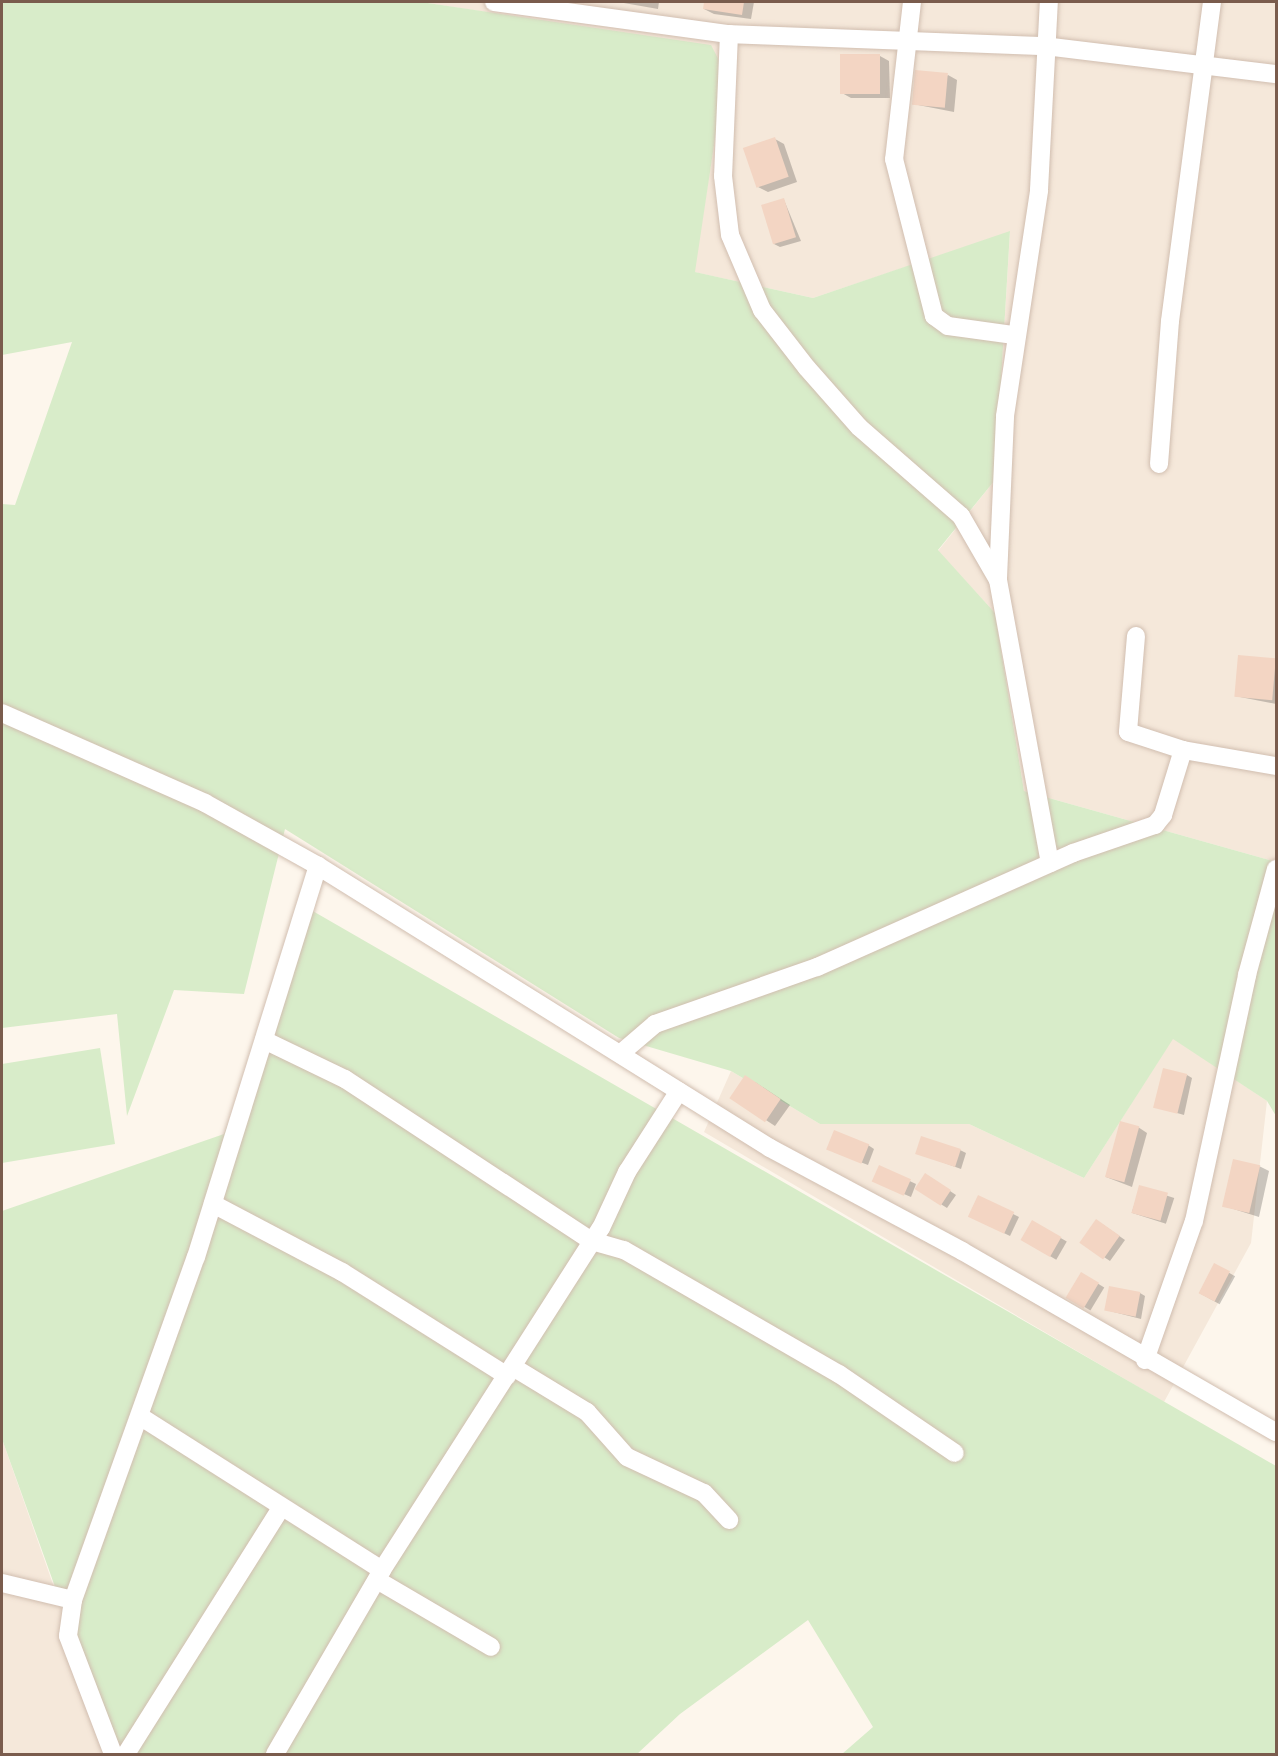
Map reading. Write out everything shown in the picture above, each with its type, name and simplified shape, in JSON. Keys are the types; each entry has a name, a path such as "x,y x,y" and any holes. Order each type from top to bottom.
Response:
{"street":[{"path":"494,2 729,34 1044,46 1205,63 1276,74"},
{"path":"912,2 894,159 934,316 948,326 1014,335"},
{"path":"1049,2 1044,46 1040,190 1014,335 998,580 1050,863"},
{"path":"1159,464 1170,321 1212,2"},
{"path":"729,34 725,200 730,235 762,310 859,427 961,516 998,580"},
{"path":"1136,636 1128,732 1183,750 1276,766"},
{"path":"2,713 205,804 318,867 679,1091 1144,1360 1276,1432"},
{"path":"620,1054 656,1024 880,941 1050,863 1155,825 1164,815 1183,750"},
{"path":"113,1755 68,1636 73,1600 141,1417 213,1204 318,867"},
{"path":"1144,1360 1194,1221 1247,975 1276,869"},
{"path":"264,1040 366,1092 592,1241 624,1250 829,1368 955,1454"},
{"path":"276,1755 379,1575 592,1241 649,1134 679,1091"},
{"path":"213,1204 342,1272 510,1371 587,1412 627,1457 704,1493 729,1520"},
{"path":"141,1417 491,1647"},
{"path":"126,1755 280,1509"},
{"path":"2,1583 73,1600"}],"shaded area":[{"path":"421,2 1276,2 1276,862 1024,791 995,613 938,551 995,480 1010,232 813,298 694,272 725,73 485,12"},
{"path":"1173,1038 1267,1101 1251,1243 1164,1402 704,1132 731,1071 820,1124 969,1124 1084,1178"},
{"path":"2,1439 75,1647 115,1754 2,1754"}],"green space":[{"path":"2,2 421,2 711,45 725,72 695,272 813,298 1010,231 995,480 938,550 995,613 1024,791 1276,862 1276,1116 1267,1101 1173,1039 1084,1178 969,1124 820,1124 731,1071 619,1038 285,829 244,994 174,990 127,1116 117,1014 2,1028 2,504 15,505 72,342 2,355"},
{"path":"311,910 1276,1466 1276,1754 842,1754 873,1727 808,1620 680,1714 637,1754 115,1754 2,1439 2,1211 224,1134"},
{"path":"100,1048 115,1144 2,1163 2,1064"}],"building":[{"path":"704,2 744,2 742,15 703,9"},
{"path":"840,54 880,54 880,94 840,94"},
{"path":"915,70 948,73 945,108 912,105"},
{"path":"775,137 789,177 757,188 743,148"},
{"path":"784,198 796,237 773,244 761,205"},
{"path":"1238,655 1276,658 1272,700 1234,697"},
{"path":"1163,1068 1187,1074 1177,1114 1153,1108"},
{"path":"745,1075 781,1099 765,1122 729,1098"},
{"path":"1120,1121 1139,1126 1124,1182 1105,1177"},
{"path":"834,1130 869,1144 861,1164 826,1149"},
{"path":"921,1136 961,1149 955,1167 915,1154"},
{"path":"1233,1159 1260,1165 1249,1213 1222,1207"},
{"path":"879,1165 911,1179 904,1196 872,1181"},
{"path":"925,1173 951,1190 941,1206 915,1189"},
{"path":"1139,1185 1168,1193 1160,1221 1131,1213"},
{"path":"978,1195 1014,1212 1004,1234 968,1217"},
{"path":"1096,1219 1120,1236 1103,1259 1079,1243"},
{"path":"1032,1220 1061,1237 1050,1257 1020,1240"},
{"path":"1214,1263 1230,1271 1215,1301 1199,1293"},
{"path":"1081,1272 1099,1283 1084,1309 1066,1298"},
{"path":"1109,1286 1140,1292 1136,1317 1104,1311"}]}
